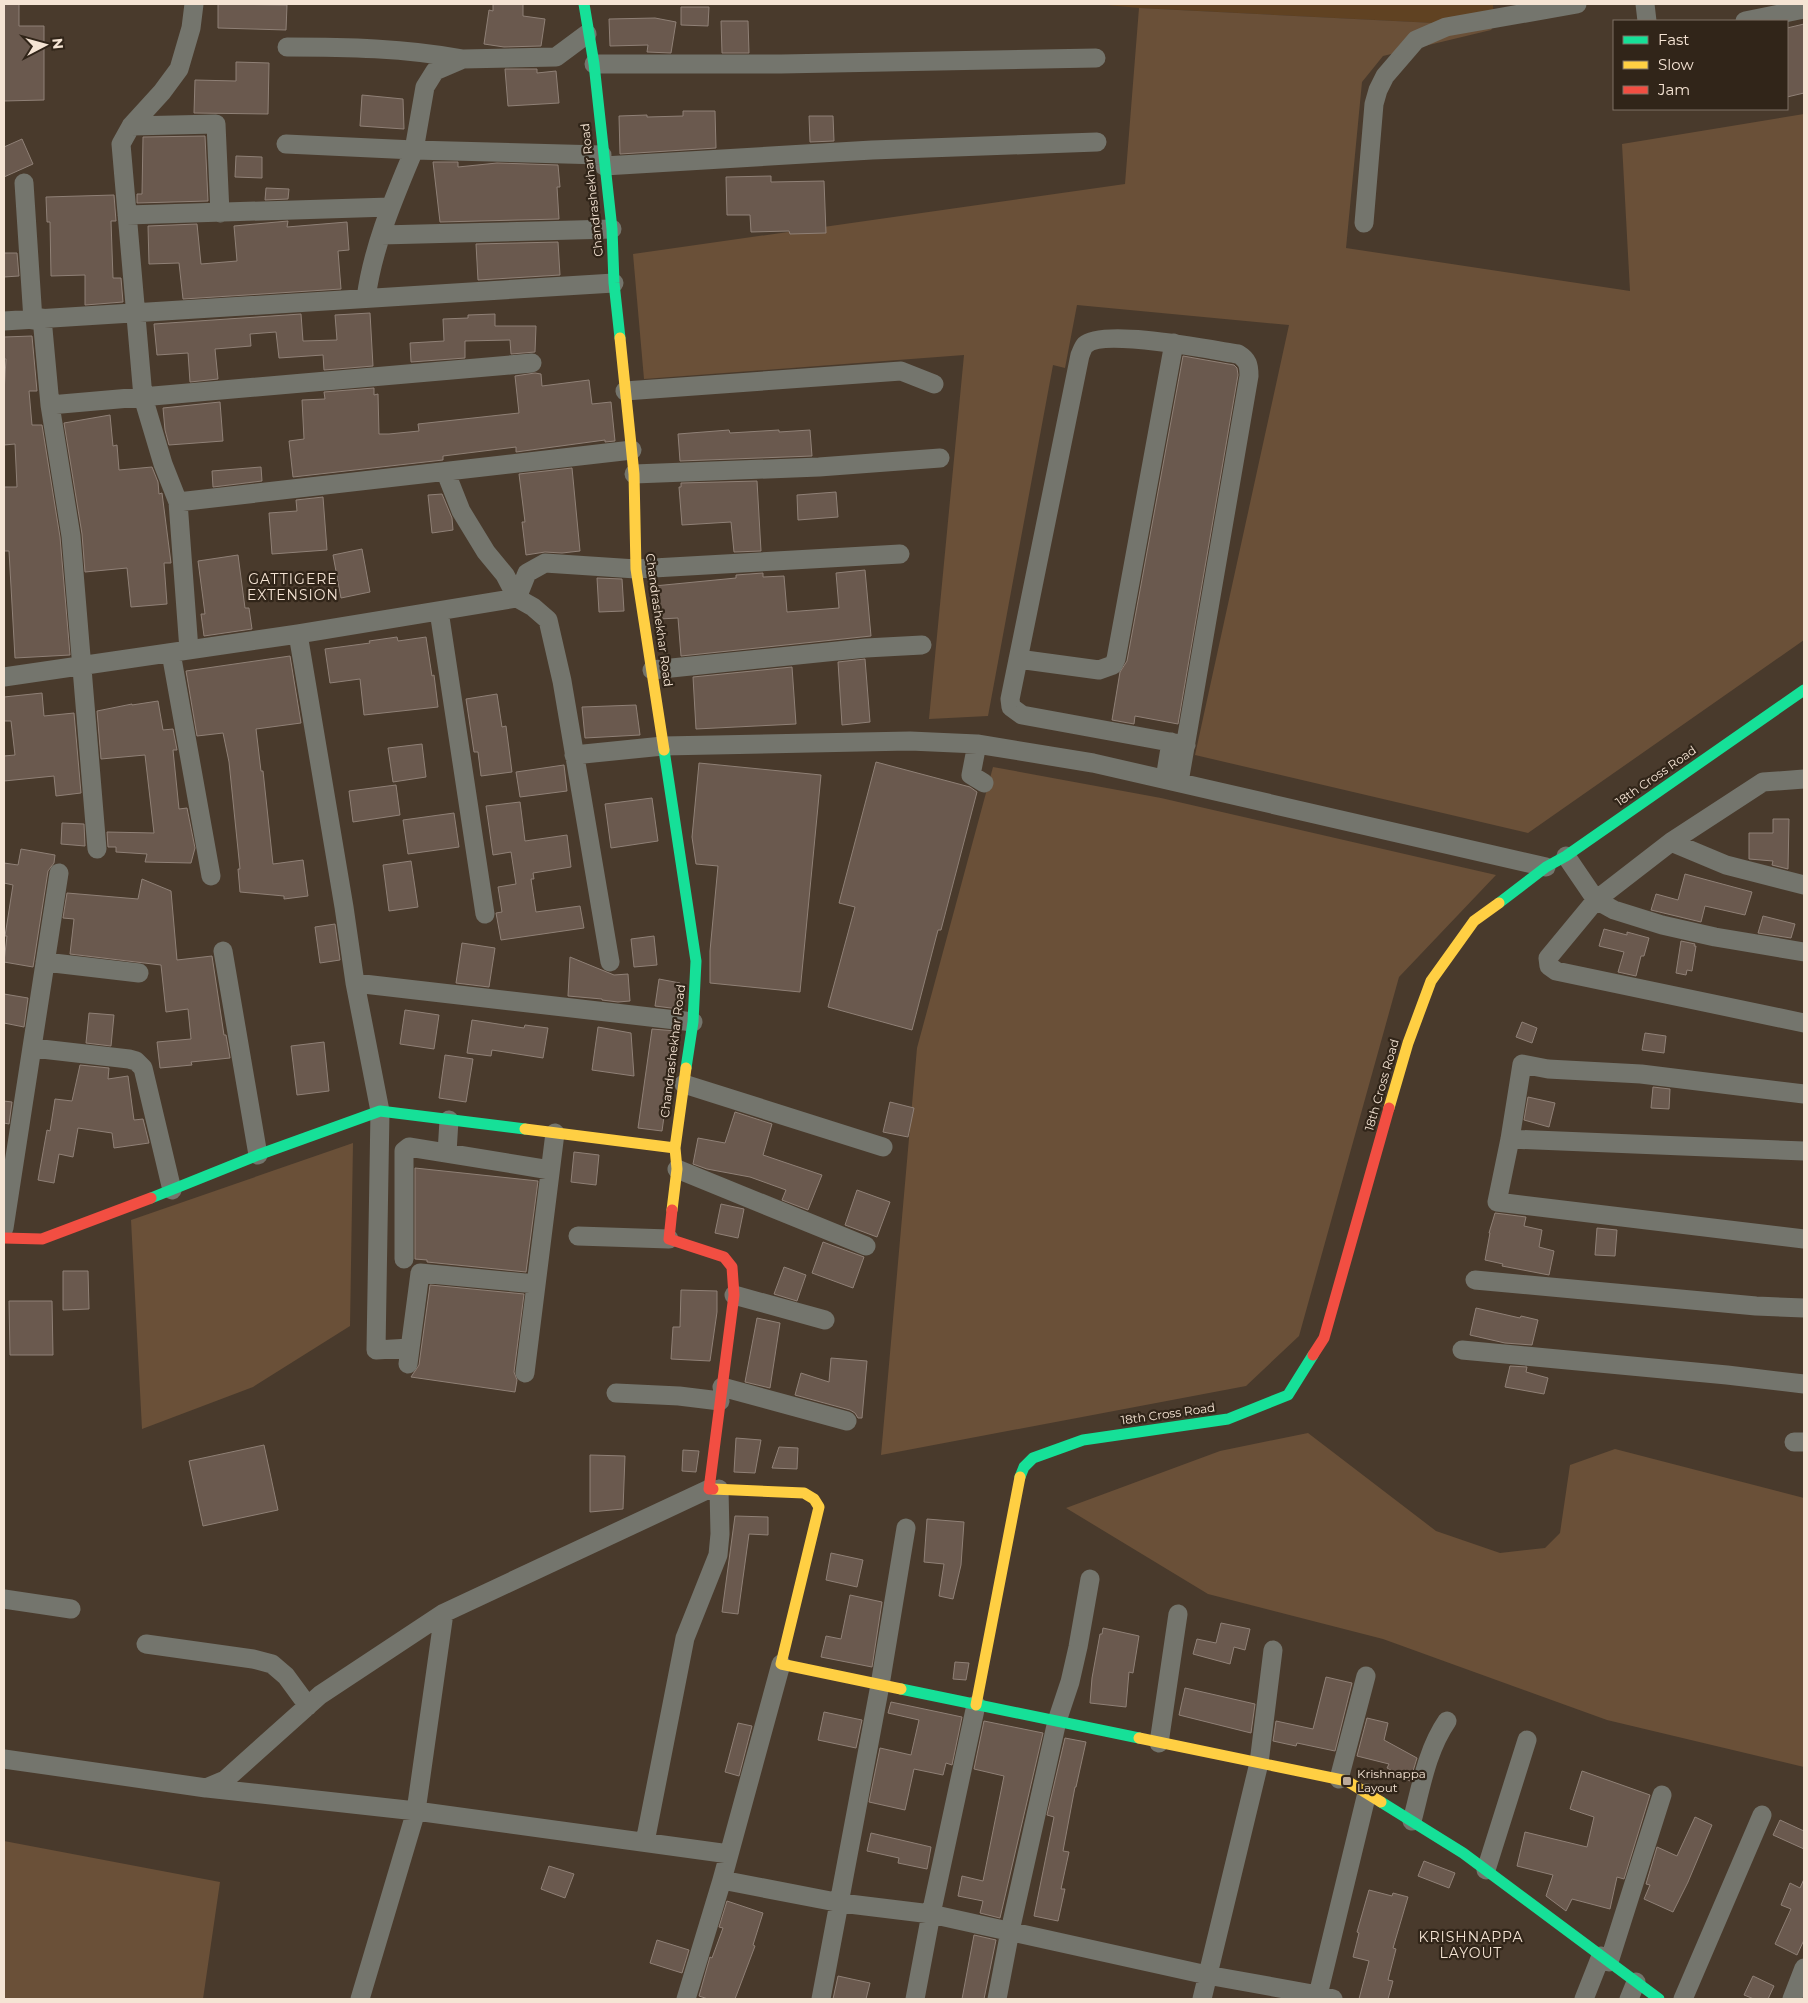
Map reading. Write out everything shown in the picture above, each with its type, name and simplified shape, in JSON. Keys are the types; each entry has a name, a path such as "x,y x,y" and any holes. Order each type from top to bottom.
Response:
{"street":[{"path":"194,4 191,28 180,69 131,126 121,144 143,397 163,464 178,502 180,652 211,876"},
{"name":"Chandrashekhar Road","path":"584,4 594,64 612,229 614,283 634,474 636,569 696,961 693,1022 675,1148 676,1169 669,1239"},
{"path":"1364,223 1374,104 1385,76 1416,40 1446,27 1576,4"},
{"path":"1645,4 1647,20"},
{"path":"1750,20 1804,9"},
{"path":"286,47 367,47 463,59 556,57 588,34"},
{"path":"594,64 781,64 1096,58"},
{"path":"366,298 369,275 381,234 414,150 425,86 436,71 463,59"},
{"path":"131,126 216,124 220,213"},
{"path":"286,144 603,160 1097,142"},
{"path":"24,183 37,319 71,536 97,849"},
{"path":"128,215 390,207"},
{"path":"381,234 612,229"},
{"path":"4,321 614,283"},
{"path":"1172,781 1248,385 1249,366 1245,358 1238,354 1174,343 1112,338 1099,339 1085,345 1080,356 1010,699 1011,708 1022,715 1178,744"},
{"path":"1018,659 1099,670 1113,665 1116,659 1174,343"},
{"path":"50,405 532,363"},
{"path":"625,391 901,371 934,384"},
{"path":"178,502 632,450"},
{"path":"634,474 819,467 940,458"},
{"path":"446,472 461,510 486,552 505,575 516,598"},
{"path":"516,598 527,573 545,563 636,569 900,554"},
{"path":"4,677 298,634 516,598 534,607 548,620 562,681 610,962"},
{"path":"439,610 485,914"},
{"path":"298,634 355,983 380,1111 376,1350 409,1356 420,1273 536,1284"},
{"path":"652,670 866,648 922,645"},
{"name":"18th Cross Road","path":"976,1705 1019,1479 1024,1466 1033,1458 1083,1440 1228,1419 1288,1395 1324,1338 1408,1043 1431,981 1474,921 1546,867 1566,856 1804,690"},
{"path":"574,755 663,746 908,747 977,744 1094,763 1546,867"},
{"path":"977,744 971,775 984,783"},
{"path":"1804,778 1763,782 1671,842 1596,900 1548,958 1549,966 1556,971 1804,1023"},
{"path":"1671,842 1726,865 1804,885"},
{"path":"1566,856 1596,900 1614,910 1662,926 1804,952"},
{"path":"4,1228 59,873"},
{"path":"223,951 258,1155"},
{"path":"44,962 139,973"},
{"path":"355,983 693,1022"},
{"path":"33,1048 129,1059 136,1061 143,1068 172,1190"},
{"path":"1804,1094 1641,1074 1548,1069 1522,1064 1510,1139 1497,1202 1804,1239"},
{"path":"684,1084 883,1148"},
{"path":"4,1238 42,1239 258,1155 380,1111 675,1148"},
{"path":"447,1153 449,1120"},
{"path":"525,1373 555,1133"},
{"path":"1510,1139 1804,1151"},
{"path":"404,1260 404,1152 409,1147 550,1170"},
{"path":"380,1155 404,1156"},
{"path":"676,1169 866,1246"},
{"path":"378,1222 404,1222"},
{"path":"578,1236 669,1239 724,1257 732,1267 734,1295 721,1394 714,1489 720,1534 718,1555 686,1638 645,1842"},
{"path":"1475,1280 1756,1306 1804,1308"},
{"path":"734,1295 825,1320"},
{"path":"1462,1350 1804,1384"},
{"path":"616,1393 679,1396 721,1394 847,1421"},
{"path":"206,1788 225,1780 320,1695 444,1612 714,1489 804,1493 814,1498 819,1507 781,1664 722,1880 686,1999"},
{"path":"821,1999 841,1903 906,1528"},
{"path":"997,1999 1010,1931 1057,1721 1070,1682 1090,1579"},
{"path":"4,1600 71,1608"},
{"path":"360,1999 416,1811 444,1612"},
{"path":"1159,1743 1178,1614"},
{"path":"146,1644 253,1659 272,1664 286,1676 308,1706"},
{"path":"1202,1999 1259,1763 1273,1650"},
{"path":"781,1664 1347,1781 1463,1853 1605,1959 1632,1991 1659,1999"},
{"path":"1338,1779 1366,1676"},
{"path":"915,1999 931,1914 976,1705"},
{"path":"1412,1821 1432,1749 1437,1735 1447,1721"},
{"path":"1486,1870 1527,1740"},
{"path":"4,1759 206,1788 416,1811 729,1854"},
{"path":"722,1880 841,1903 931,1914 1207,1975 1323,1998 1367,1793"},
{"path":"1584,1999 1605,1959 1662,1795"},
{"path":"1683,1999 1762,1815"},
{"path":"1792,1999 1804,1968"}],"shaded area":[{"path":"1096,4 1493,4 1494,26 1139,8"},
{"path":"1139,8 1494,26 1491,30 1383,56 1362,82 1346,248 1630,291 1622,144 1804,114 1804,640 1528,833 1195,755 1289,325 1077,305 1065,368 1053,365 988,716 929,719 964,355 644,379 633,254 1125,184"},
{"path":"993,767 1161,798 1496,875 1399,977 1299,1336 1246,1386 881,1455 917,1048"},
{"path":"353,1143 350,1326 253,1387 142,1429 131,1220"},
{"path":"1308,1433 1436,1531 1500,1553 1545,1548 1560,1533 1570,1465 1615,1449 1804,1498 1804,1767 1607,1720 1383,1639 1208,1594 1066,1508 1220,1451"},
{"path":"4,1841 220,1882 203,1999 4,1999"}],"building":[{"path":"4,4 19,4 19,26 44,26 44,100 4,101"},
{"path":"218,4 287,5 286,30 218,28"},
{"path":"493,4 523,4 523,16 545,19 541,46 504,47 484,44 489,10 493,11"},
{"path":"681,7 709,7 708,26 681,25"},
{"path":"655,18 676,22 671,53 647,52 648,45 610,46 609,19"},
{"path":"721,21 748,21 749,53 722,53"},
{"path":"1804,24 1804,93 1788,97 1788,28"},
{"path":"236,62 269,63 268,114 194,113 195,80 236,81"},
{"path":"505,69 537,69 537,73 556,71 559,103 508,106"},
{"path":"362,95 403,99 404,129 360,126"},
{"path":"683,111 715,111 716,148 620,154 619,116 683,116"},
{"path":"809,116 833,116 834,141 810,142"},
{"path":"205,136 208,201 137,203 137,194 142,194 143,137"},
{"path":"22,139 33,164 4,177 4,147"},
{"path":"236,156 262,157 262,178 235,177"},
{"path":"433,162 458,162 458,167 497,163 558,165 560,187 557,187 559,219 440,222"},
{"path":"771,176 771,182 824,181 826,233 790,234 789,231 751,232 750,215 727,215 726,177"},
{"path":"266,188 289,189 288,199 265,200"},
{"path":"114,195 116,221 111,221 113,278 121,278 123,302 85,305 85,275 51,276 50,222 47,222 46,197"},
{"path":"288,221 287,227 347,222 349,250 338,251 341,289 183,299 179,263 149,264 148,226 197,224 201,264 237,261 234,226"},
{"path":"558,242 560,275 478,280 476,244"},
{"path":"4,253 17,253 19,276 4,277"},
{"path":"370,313 373,366 324,370 323,355 279,358 276,332 250,334 251,346 215,349 218,379 190,382 188,353 157,355 154,324 301,314 303,341 337,340 335,315"},
{"path":"495,314 495,326 536,326 535,352 511,354 510,340 465,341 465,358 411,362 410,343 444,341 443,319 468,318 468,315"},
{"path":"32,336 37,391 29,391 32,425 42,425 60,537 70,655 15,658 9,551 4,551 4,487 17,487 15,444 4,445 6,359 4,359 4,337"},
{"path":"1183,356 1234,365 1237,368 1238,375 1178,724 1135,716 1134,724 1112,720 1120,672 1127,661"},
{"path":"541,374 542,386 589,380 592,404 611,402 615,441 605,442 605,440 516,452 516,447 443,456 443,460 293,477 289,441 304,439 302,400 325,399 324,392 374,388 374,395 378,394 379,434 419,431 418,424 519,413 515,376"},
{"path":"220,402 223,441 169,445 165,430 163,408"},
{"path":"110,415 113,446 117,445 119,470 152,467 158,482 159,494 162,493 171,563 164,563 167,604 131,607 127,568 85,572 82,534 64,423"},
{"path":"729,430 730,433 810,430 812,456 680,461 678,434"},
{"path":"261,467 262,481 213,487 212,471"},
{"path":"572,468 580,551 545,552 526,555 522,522 525,522 519,474"},
{"path":"757,481 761,551 734,552 731,522 682,525 679,487 681,487 681,483"},
{"path":"836,492 838,517 798,520 797,495"},
{"path":"442,494 452,518 453,530 432,533 428,495"},
{"path":"323,497 327,550 272,554 269,513 297,511 296,500"},
{"path":"362,549 370,592 341,598 333,555"},
{"path":"238,555 245,608 249,608 252,629 204,636 201,614 205,614 198,561"},
{"path":"865,570 871,636 681,656 678,618 659,619 654,586 736,578 736,575 763,573 763,577 784,576 787,612 839,608 836,573"},
{"path":"597,578 622,579 624,611 599,612"},
{"path":"397,637 398,641 426,637 438,707 364,715 360,679 330,683 325,649"},
{"path":"290,656 301,723 256,729 261,771 263,771 273,864 303,860 308,896 284,899 284,896 240,892 238,869 240,869 229,762 223,733 197,736 186,671"},
{"path":"865,659 870,722 842,725 838,662"},
{"path":"792,667 796,724 696,729 693,677"},
{"path":"42,693 44,716 74,713 81,793 56,796 54,776 4,781 4,756 15,755 11,721 4,721 4,697"},
{"path":"497,694 502,727 506,726 512,772 481,776 478,752 474,752 466,699"},
{"path":"158,701 163,730 173,729 177,750 173,750 179,809 187,808 195,848 191,863 145,862 147,854 116,852 116,847 108,847 107,832 154,833 145,755 101,759 97,711"},
{"path":"636,705 640,735 585,738 582,707"},
{"path":"422,744 426,777 393,782 388,748"},
{"path":"876,762 970,787 977,792 941,930 938,930 912,1030 828,1007 855,907 839,903"},
{"path":"699,763 821,775 800,992 710,983 710,951 718,866 696,864 692,837"},
{"path":"564,765 567,791 520,797 516,772"},
{"path":"396,785 400,815 353,822 349,791"},
{"path":"652,798 658,841 611,848 605,804"},
{"path":"520,802 525,841 567,835 571,867 533,873 534,879 531,879 536,912 580,906 584,928 501,940 496,913 502,912 498,887 516,884 511,852 493,855 486,806"},
{"path":"454,813 459,847 408,854 403,820"},
{"path":"1773,819 1789,819 1788,869 1772,865 1773,861 1749,859 1749,833 1773,833"},
{"path":"62,823 84,824 85,846 61,844"},
{"path":"21,849 55,855 54,863 48,871 33,967 4,962 7,936 5,936 13,885 4,883 4,863 18,865"},
{"path":"411,861 418,907 389,911 383,865"},
{"path":"1685,874 1752,892 1745,915 1705,906 1701,922 1651,910 1656,894 1678,900"},
{"path":"142,879 171,891 177,960 212,956 224,1035 226,1035 230,1058 191,1062 192,1065 160,1068 157,1042 191,1039 188,1009 166,1012 161,965 70,954 74,919 63,918 67,893 138,899"},
{"path":"1763,916 1795,924 1791,938 1758,933"},
{"path":"335,924 340,960 320,963 315,927"},
{"path":"1604,929 1627,935 1627,932 1649,938 1644,956 1641,956 1636,976 1618,972 1624,952 1599,946"},
{"path":"654,936 657,965 634,967 631,939"},
{"path":"1681,941 1695,944 1694,946 1696,946 1692,971 1687,970 1686,975 1676,973"},
{"path":"462,943 495,948 489,987 456,983"},
{"path":"570,957 614,975 628,974 630,1001 618,1002 568,996"},
{"path":"659,979 680,983 679,1009 655,1006"},
{"path":"4,994 28,998 24,1027 4,1023"},
{"path":"405,1010 439,1015 434,1049 400,1044"},
{"path":"89,1013 114,1015 111,1046 86,1043"},
{"path":"472,1020 524,1028 525,1025 548,1028 543,1058 492,1050 491,1056 467,1053"},
{"path":"1522,1022 1537,1028 1532,1043 1516,1037"},
{"path":"598,1027 631,1033 634,1076 592,1070"},
{"path":"652,1029 676,1031 662,1131 638,1128"},
{"path":"1645,1033 1666,1036 1664,1053 1642,1050"},
{"path":"324,1042 329,1091 297,1095 291,1046"},
{"path":"445,1055 473,1059 466,1102 439,1098"},
{"path":"80,1065 109,1068 108,1079 128,1076 134,1120 143,1119 149,1143 114,1148 112,1133 78,1128 73,1157 59,1154 54,1183 38,1180 47,1130 50,1131 55,1099 72,1101"},
{"path":"1653,1087 1670,1089 1669,1109 1651,1108"},
{"path":"1528,1097 1555,1103 1549,1127 1524,1120"},
{"path":"4,1101 12,1102 9,1124 4,1123"},
{"path":"890,1102 914,1108 908,1137 883,1132"},
{"path":"735,1112 772,1124 763,1155 822,1175 808,1210 782,1200 786,1190 750,1177 707,1169 693,1164 698,1138 725,1143"},
{"path":"574,1152 599,1155 596,1185 571,1182"},
{"path":"415,1168 538,1181 526,1272 427,1262 427,1260 415,1259"},
{"path":"857,1190 890,1202 877,1237 845,1225"},
{"path":"721,1204 744,1209 738,1238 715,1233"},
{"path":"1495,1213 1526,1217 1524,1226 1542,1230 1539,1247 1554,1251 1549,1275 1502,1266 1503,1264 1485,1260 1489,1233"},
{"path":"1597,1228 1617,1230 1615,1256 1595,1255"},
{"path":"823,1242 864,1257 853,1288 812,1273"},
{"path":"784,1267 806,1275 797,1301 774,1294"},
{"path":"63,1271 88,1271 89,1309 63,1310"},
{"path":"430,1285 524,1294 514,1372 517,1380 515,1392 411,1377 419,1365"},
{"path":"681,1290 717,1291 717,1312 710,1361 671,1359 673,1327 680,1327"},
{"path":"9,1301 52,1301 53,1355 10,1355"},
{"path":"1476,1308 1538,1320 1532,1345 1505,1343 1470,1335"},
{"path":"757,1318 780,1323 770,1388 745,1382"},
{"path":"831,1358 867,1361 862,1418 858,1418 850,1410 795,1395 801,1373 829,1382"},
{"path":"1510,1366 1527,1367 1526,1372 1548,1378 1544,1394 1505,1387"},
{"path":"736,1438 761,1440 755,1473 734,1472"},
{"path":"264,1445 278,1510 203,1526 189,1461"},
{"path":"779,1447 798,1448 797,1469 772,1468"},
{"path":"683,1450 699,1451 696,1472 682,1471"},
{"path":"590,1455 625,1456 623,1509 590,1512"},
{"path":"735,1516 768,1517 768,1535 749,1534 738,1614 722,1612"},
{"path":"927,1519 964,1522 961,1565 953,1599 939,1596 944,1564 924,1562"},
{"path":"831,1553 863,1560 857,1587 826,1580"},
{"path":"850,1595 882,1602 872,1667 821,1657 826,1636 841,1639"},
{"path":"1221,1623 1250,1629 1245,1650 1234,1647 1230,1664 1193,1654 1197,1639 1216,1643"},
{"path":"1103,1628 1139,1636 1133,1673 1129,1672 1126,1707 1090,1703 1092,1678 1100,1634 1102,1634"},
{"path":"955,1662 969,1663 966,1680 953,1679"},
{"path":"1326,1677 1352,1683 1335,1751 1297,1743 1296,1746 1273,1741 1276,1721 1313,1729"},
{"path":"1185,1688 1255,1704 1251,1733 1179,1715"},
{"path":"891,1702 962,1717 952,1765 946,1763 943,1775 914,1769 905,1810 869,1802 880,1748 911,1755 919,1720 888,1713"},
{"path":"824,1712 862,1720 856,1748 818,1740"},
{"path":"1367,1718 1388,1723 1384,1740 1417,1758 1410,1781 1387,1768 1389,1764 1357,1756"},
{"path":"984,1721 1043,1733 1000,1918 980,1913 983,1901 958,1896 962,1876 983,1881 1004,1776 974,1769"},
{"path":"738,1723 752,1726 739,1776 725,1772"},
{"path":"1065,1738 1086,1742 1063,1851 1069,1852 1061,1889 1065,1889 1058,1921 1034,1916 1054,1817 1047,1815"},
{"path":"1582,1771 1650,1795 1624,1879 1617,1877 1610,1909 1572,1899 1566,1911 1546,1896 1553,1875 1517,1866 1525,1832 1587,1847 1594,1817 1570,1809"},
{"path":"1695,1817 1712,1825 1673,1912 1644,1899 1650,1885 1646,1884 1657,1847 1677,1856"},
{"path":"1780,1820 1804,1831 1804,1849 1773,1835"},
{"path":"871,1833 931,1847 927,1869 898,1863 899,1858 867,1851"},
{"path":"1424,1861 1455,1873 1449,1888 1418,1876"},
{"path":"549,1866 574,1874 565,1898 541,1889"},
{"path":"1804,1879 1804,1940 1797,1955 1775,1944 1791,1909 1781,1905 1790,1883 1800,1888"},
{"path":"1369,1890 1392,1896 1393,1893 1408,1897 1393,1948 1396,1949 1388,1980 1393,1981 1388,1999 1359,1999 1369,1961 1353,1957 1359,1933 1357,1932"},
{"path":"727,1901 763,1913 753,1945 755,1946 735,1999 708,1999 699,1996 710,1957 712,1958 723,1928 719,1927"},
{"path":"974,1935 996,1940 984,1999 962,1999"},
{"path":"657,1940 689,1950 682,1973 650,1963"},
{"path":"838,1976 870,1983 866,1999 833,1999"},
{"path":"1753,1976 1774,1986 1768,1999 1754,1999 1744,1995"}],"traffic: fast":[{"path":"584,4 594,64 612,229 614,283 620,338"},
{"path":"1499,903 1546,867 1566,856 1804,690"},
{"path":"664,750 696,961 693,1022 686,1068"},
{"path":"151,1198 258,1155 380,1111 525,1129"},
{"path":"1020,1477 1024,1467 1033,1458 1083,1440 1228,1419 1288,1395 1313,1355"},
{"path":"901,1689 1139,1738"},
{"path":"1381,1802 1463,1853 1659,1999"}],"traffic: slow":[{"path":"620,338 634,474 636,569 664,750"},
{"path":"1389,1108 1408,1043 1431,981 1474,921 1499,903"},
{"path":"675,1148 686,1068"},
{"path":"525,1129 675,1148 677,1169 672,1210"},
{"path":"976,1705 1020,1477"},
{"path":"713,1489 804,1493 814,1499 819,1507 781,1664 901,1689"},
{"path":"1139,1738 1347,1781 1381,1802"}],"traffic: jam":[{"path":"1313,1355 1324,1338 1389,1108"},
{"path":"4,1238 42,1239 151,1198"},
{"path":"672,1210 669,1239 724,1257 732,1267 734,1295 709,1489 713,1489"}],"place":[{"name":"Krishnappa Layout","path":"1347,1781"}],"district":[{"name":"GATTIGERE EXTENSION","path":"293,588"},
{"name":"KRISHNAPPA LAYOUT","path":"1471,1945"}]}
